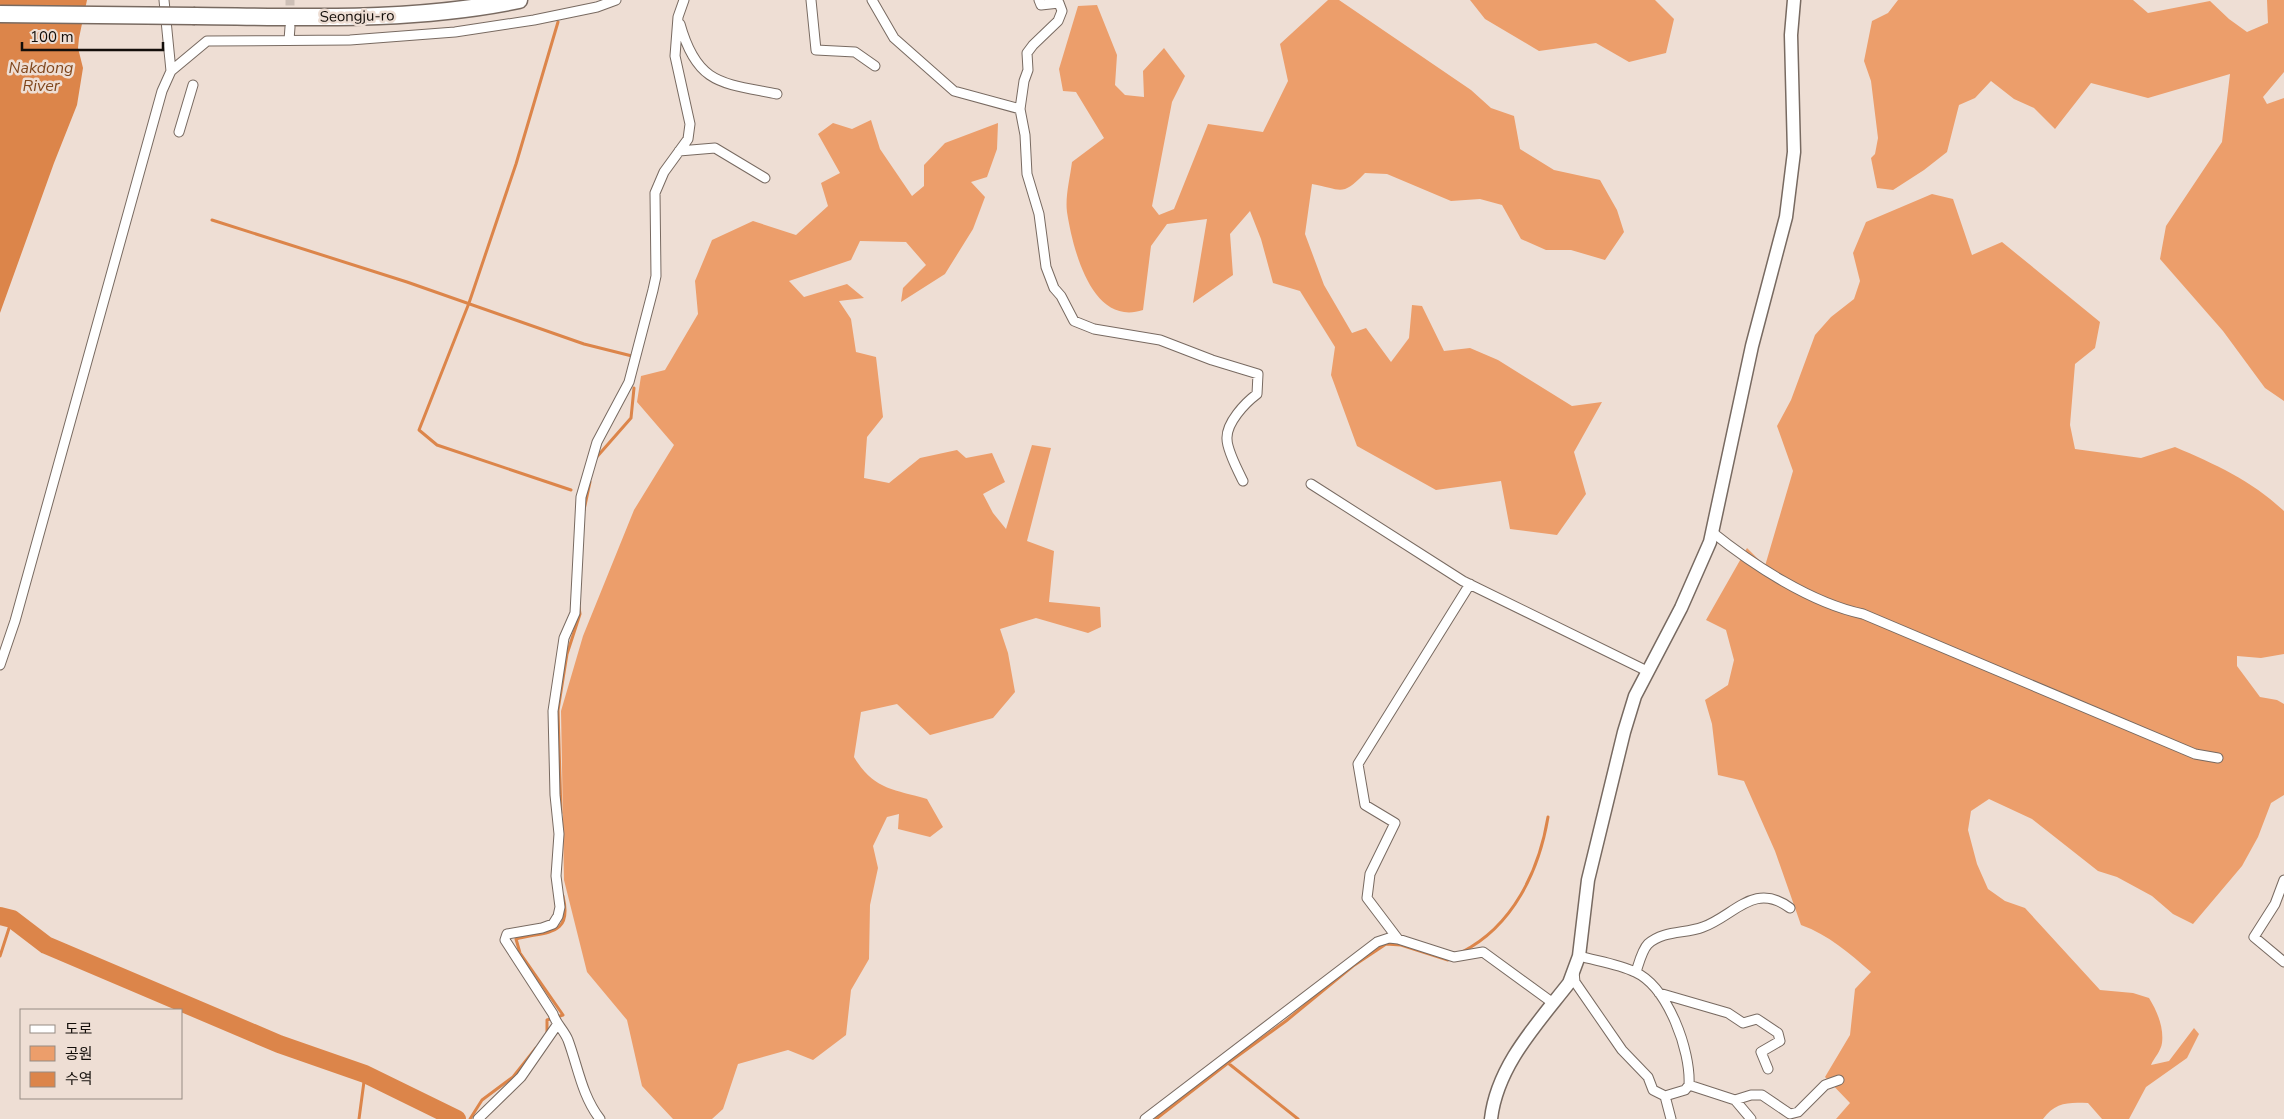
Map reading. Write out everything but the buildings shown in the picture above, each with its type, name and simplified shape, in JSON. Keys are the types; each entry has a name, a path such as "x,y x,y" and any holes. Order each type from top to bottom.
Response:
{"highway":[{"name":"Seongju-ro","path":"0,14 411,16 481,8 519,0"}],"street":[{"path":"164,0 171,71"},
{"path":"0,665 15,621 162,91 171,71 208,41 379,39 455,32 534,20 616,0"},
{"path":"600,1119 594,1112 577,1072 566,1037 505,940 507,934 542,928 553,924 558,916 560,907 556,876 559,834 555,795 553,711 564,638 575,613 581,497 597,442 629,382 656,276 655,193 664,172 688,139 690,124 675,56 678,17 684,0"},
{"path":"811,0 816,50 855,52 875,66"},
{"path":"872,0 894,38 954,91 1020,109"},
{"path":"1039,0 1041,5 1059,3 1062,11 1058,21 1027,53 1028,70 1024,81 1020,109 1025,135 1028,174 1039,214 1046,267 1054,288 1061,296 1074,321 1094,329 1160,340 1212,360 1258,374 1257,394 1249,400 1231,425 1226,440 1243,481"},
{"path":"1491,1119 1502,1077 1514,1056 1569,983 1574,971 1579,956 1588,880 1624,732 1635,696 1681,608 1710,542 1752,346 1786,217 1794,152 1791,35 1794,0"},
{"path":"678,17 683,36 697,66 718,82 777,94"},
{"path":"290,27 290,40"},
{"path":"180,132 194,84"},
{"path":"679,151 715,148 765,178"},
{"path":"1310,484 1470,584 1647,671"},
{"path":"1712,532 1772,576 1843,609 1863,614 2195,754 2218,758"},
{"path":"1398,939 1366,898 1370,874 1394,823 1365,805 1358,764 1470,584"},
{"path":"2284,880 2275,904 2254,937 2284,962"},
{"path":"1636,972 1646,945 1656,938 1704,927 1742,903 1772,899 1780,901 1790,908"},
{"path":"1145,1119 1377,942 1389,938 1398,939 1454,957 1483,952 1553,1003"},
{"path":"1574,971 1575,982 1622,1050 1648,1077 1652,1090 1665,1096 1685,1090 1689,1085 1687,1054 1659,993 1636,972 1579,956"},
{"path":"1659,993 1728,1012 1743,1023 1757,1019 1778,1033 1780,1041 1761,1052 1768,1069"},
{"path":"478,1119 521,1077 557,1025"},
{"path":"1735,1100 1751,1095 1762,1096 1790,1114 1798,1112 1825,1085 1839,1080"},
{"path":"1689,1085 1735,1100 1751,1119"},
{"path":"1665,1096 1671,1119"}],"green space":[{"path":"1328,0 1339,0 1471,90 1491,108 1514,116 1520,149 1554,170 1600,180 1617,210 1624,232 1605,260 1571,250 1546,250 1521,239 1502,205 1480,199 1451,201 1387,174 1365,173 1351,186 1341,190 1312,184 1305,234 1324,285 1352,333 1366,328 1391,362 1409,338 1412,305 1422,306 1444,351 1470,348 1498,360 1572,406 1602,402 1574,452 1586,494 1557,535 1510,529 1501,481 1436,490 1357,446 1331,375 1335,347 1300,291 1273,283 1261,239 1250,211 1230,234 1233,275 1193,303 1207,219 1167,224 1151,246 1143,310 1125,312 1110,307 1098,296 1088,282 1080,264 1067,212 1067,194 1072,162 1104,138 1076,92 1063,91 1059,69 1078,6 1097,5 1117,55 1115,85 1125,95 1144,97 1143,71 1164,48 1185,76 1172,102 1152,206 1159,215 1174,209 1208,124 1263,132 1288,81 1280,44"},
{"path":"1470,0 1655,0 1674,19 1666,53 1629,62 1596,43 1539,51 1485,19"},
{"path":"1898,0 2133,0 2148,13 2210,1 2229,19 2247,32 2268,23 2267,0 2284,0 2284,72 2263,97 2267,104 2284,98 2284,401 2265,388 2223,331 2160,259 2166,226 2222,142 2230,74 2148,98 2091,83 2055,129 2034,108 2014,99 1991,81 1975,98 1959,105 1947,152 1893,190 1877,188 1871,158 1875,154 1878,138 1871,81 1864,61 1872,21 1888,13"},
{"path":"871,120 880,149 912,196 924,186 924,165 945,143 998,123 997,149 987,177 971,182 985,197 973,229 945,274 901,302 903,288 926,265 906,242 860,241 851,260 789,281 804,297 847,284 864,298 839,301 851,319 856,352 876,357 883,417 867,437 864,478 889,483 920,458 957,450 966,458 992,453 1005,482 983,494 993,513 1006,529 1032,445 1051,448 1027,541 1054,551 1049,602 1100,607 1101,627 1088,633 1036,618 1000,629 1008,653 1015,692 993,718 930,735 897,704 861,712 854,757 861,768 885,787 927,799 943,827 930,837 898,829 899,814 887,817 873,846 878,868 870,905 869,959 851,990 846,1035 813,1060 788,1050 738,1064 723,1109 712,1119 673,1119 642,1086 627,1020 587,972 564,880 561,711 583,636 634,510 674,445 637,402 641,376 665,370 698,314 695,281 712,240 753,221 796,235 828,206 821,183 840,173 818,134 833,123 852,129"},
{"path":"1932,194 1953,199 1972,255 2002,242 2100,322 2095,348 2075,364 2070,425 2075,449 2141,458 2175,447 2219,467 2246,482 2284,511 2284,654 2261,658 2237,656 2237,666 2260,697 2277,700 2284,704 2284,795 2271,803 2258,837 2242,866 2193,924 2173,914 2152,896 2117,877 2098,871 2032,819 1989,799 1971,811 1968,830 1977,864 1988,889 2005,901 2025,908 2100,990 2133,993 2149,998 2155,1008 2162,1031 2162,1043 2151,1065 2169,1061 2194,1028 2199,1034 2187,1058 2146,1087 2129,1119 2102,1119 2088,1103 2075,1103 2063,1104 2052,1109 2043,1119 1836,1119 1850,1103 1825,1077 1850,1035 1855,989 1871,972 1830,939 1801,925 1775,851 1744,781 1718,775 1712,724 1705,700 1728,685 1734,660 1726,630 1706,620 1747,548 1765,566 1793,471 1777,426 1791,400 1815,335 1831,317 1854,299 1860,281 1853,253 1866,222"}],"water":[{"name":"Nakdong River","path":"0,0 87,0 78,48 83,68 77,105 0,313"}],"waterway":[{"path":"558,22 516,164 469,303 419,430 437,445 571,490"},
{"path":"212,220 407,282 584,344 632,356"},
{"path":"595,459 631,418 634,388"},
{"path":"584,510 590,482"},
{"path":"561,813 558,710 567,654 580,614 579,607"},
{"path":"1462,952 1496,928 1521,895 1538,857 1548,817"},
{"path":"547,1033 547,1020 563,1015 520,953 516,939 547,933 560,926 564,919 563,896"},
{"path":"0,916 12,919 46,945 279,1044 365,1074 457,1119"},
{"path":"0,956 12,919"},
{"path":"1228,1063 1286,1021 1353,966 1386,944 1401,945 1448,960 1450,958"},
{"path":"470,1119 482,1100 513,1077 536,1048"},
{"path":"1156,1119 1228,1063 1298,1119"},
{"path":"359,1119 365,1074"}],"tunnel":[{"path":"290,0 290,19"}]}
